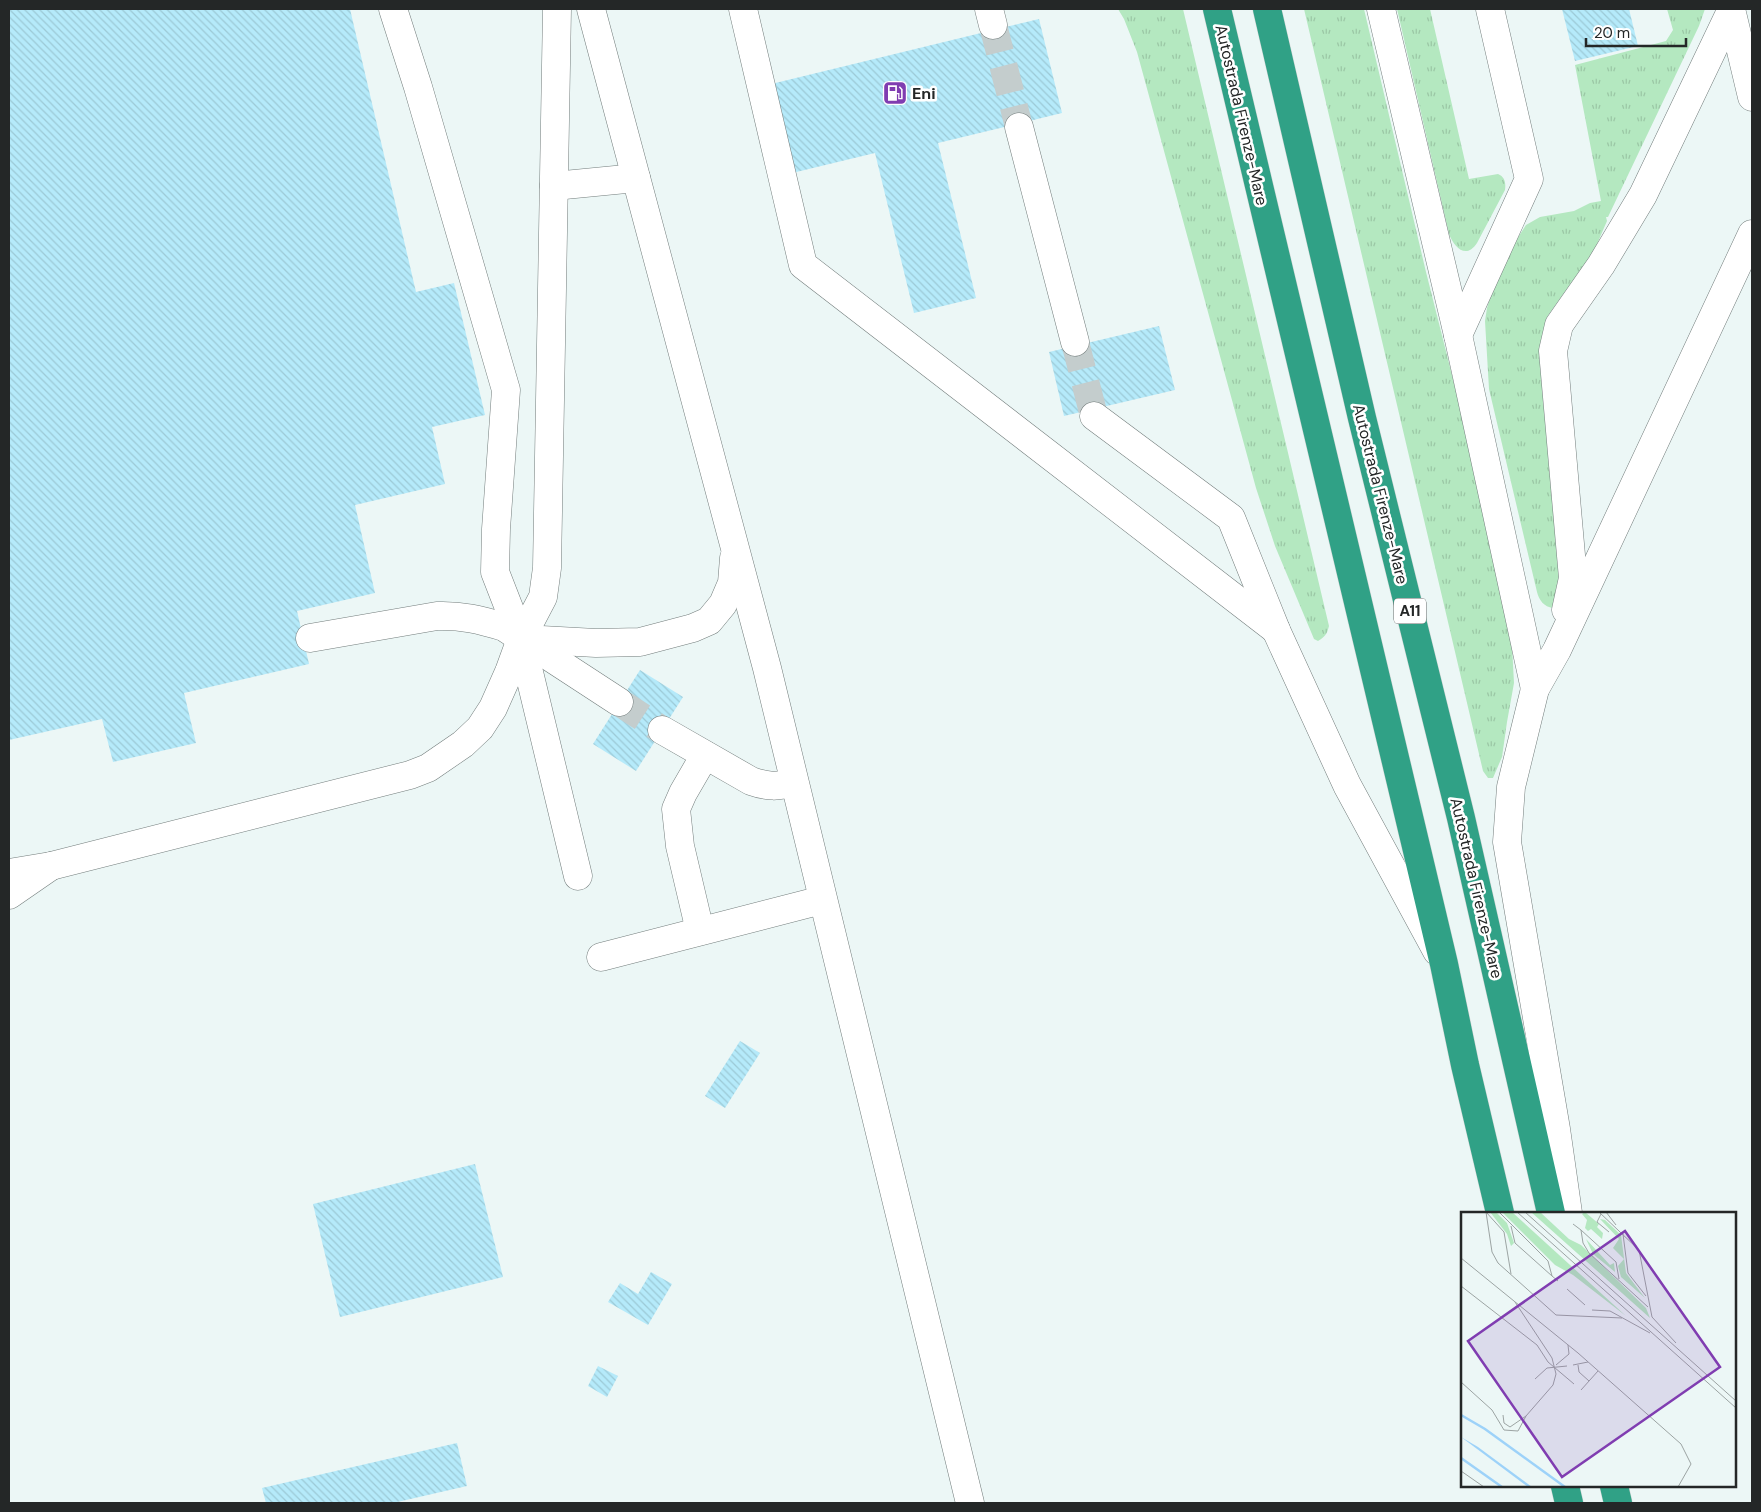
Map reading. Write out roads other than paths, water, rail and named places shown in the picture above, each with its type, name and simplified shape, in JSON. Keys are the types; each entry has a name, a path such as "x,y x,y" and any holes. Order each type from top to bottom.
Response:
{"highway":[{"name":"Autostrada Firenze-Mare","path":"1217,9 1444,964 1500,1212"},
{"name":"Autostrada Firenze-Mare","path":"1267,9 1362,418 1461,818 1551,1212"},
{"path":"1564,1487 1569,1503"},
{"path":"1614,1487 1618,1503"}],"lane":[{"path":"393,9 418,88 506,390 496,529 495,572 521,639 578,876"},
{"path":"9,873 51,866 401,777 428,768 463,744 480,728 493,708 510,672 521,639 543,597 547,568 557,9"},
{"path":"591,9 767,668 970,1503"},
{"path":"743,9 803,265 1276,630"},
{"path":"1381,9 1458,335 1535,689"},
{"path":"1458,335 1529,179 1490,9"},
{"path":"1731,10 1752,97"},
{"path":"1557,650 1573,578 1553,351 1558,325 1601,265 1643,195 1731,10"},
{"path":"1019,128 1075,342"},
{"path":"554,186 636,178"},
{"path":"1568,1212 1556,1129 1508,842 1510,788 1535,689 1557,650 1752,234"},
{"path":"1094,416 1231,518 1276,630 1347,785 1444,964"},
{"path":"521,639 640,642 693,628 709,621 724,604 732,583 734,562 732,535"},
{"path":"310,638 437,616 458,616 486,621 504,628 619,702"},
{"path":"662,730 752,781 766,786 779,787 794,782"},
{"path":"700,931 680,846 676,809 705,755"},
{"path":"9,895 51,866"},
{"path":"601,956 822,900"}],"tunnel":[{"path":"993,25 1019,127"},
{"path":"1075,342 1094,416"},
{"path":"619,702 662,730"}],"place":[{"name":"Eni","path":"895,93"}]}
